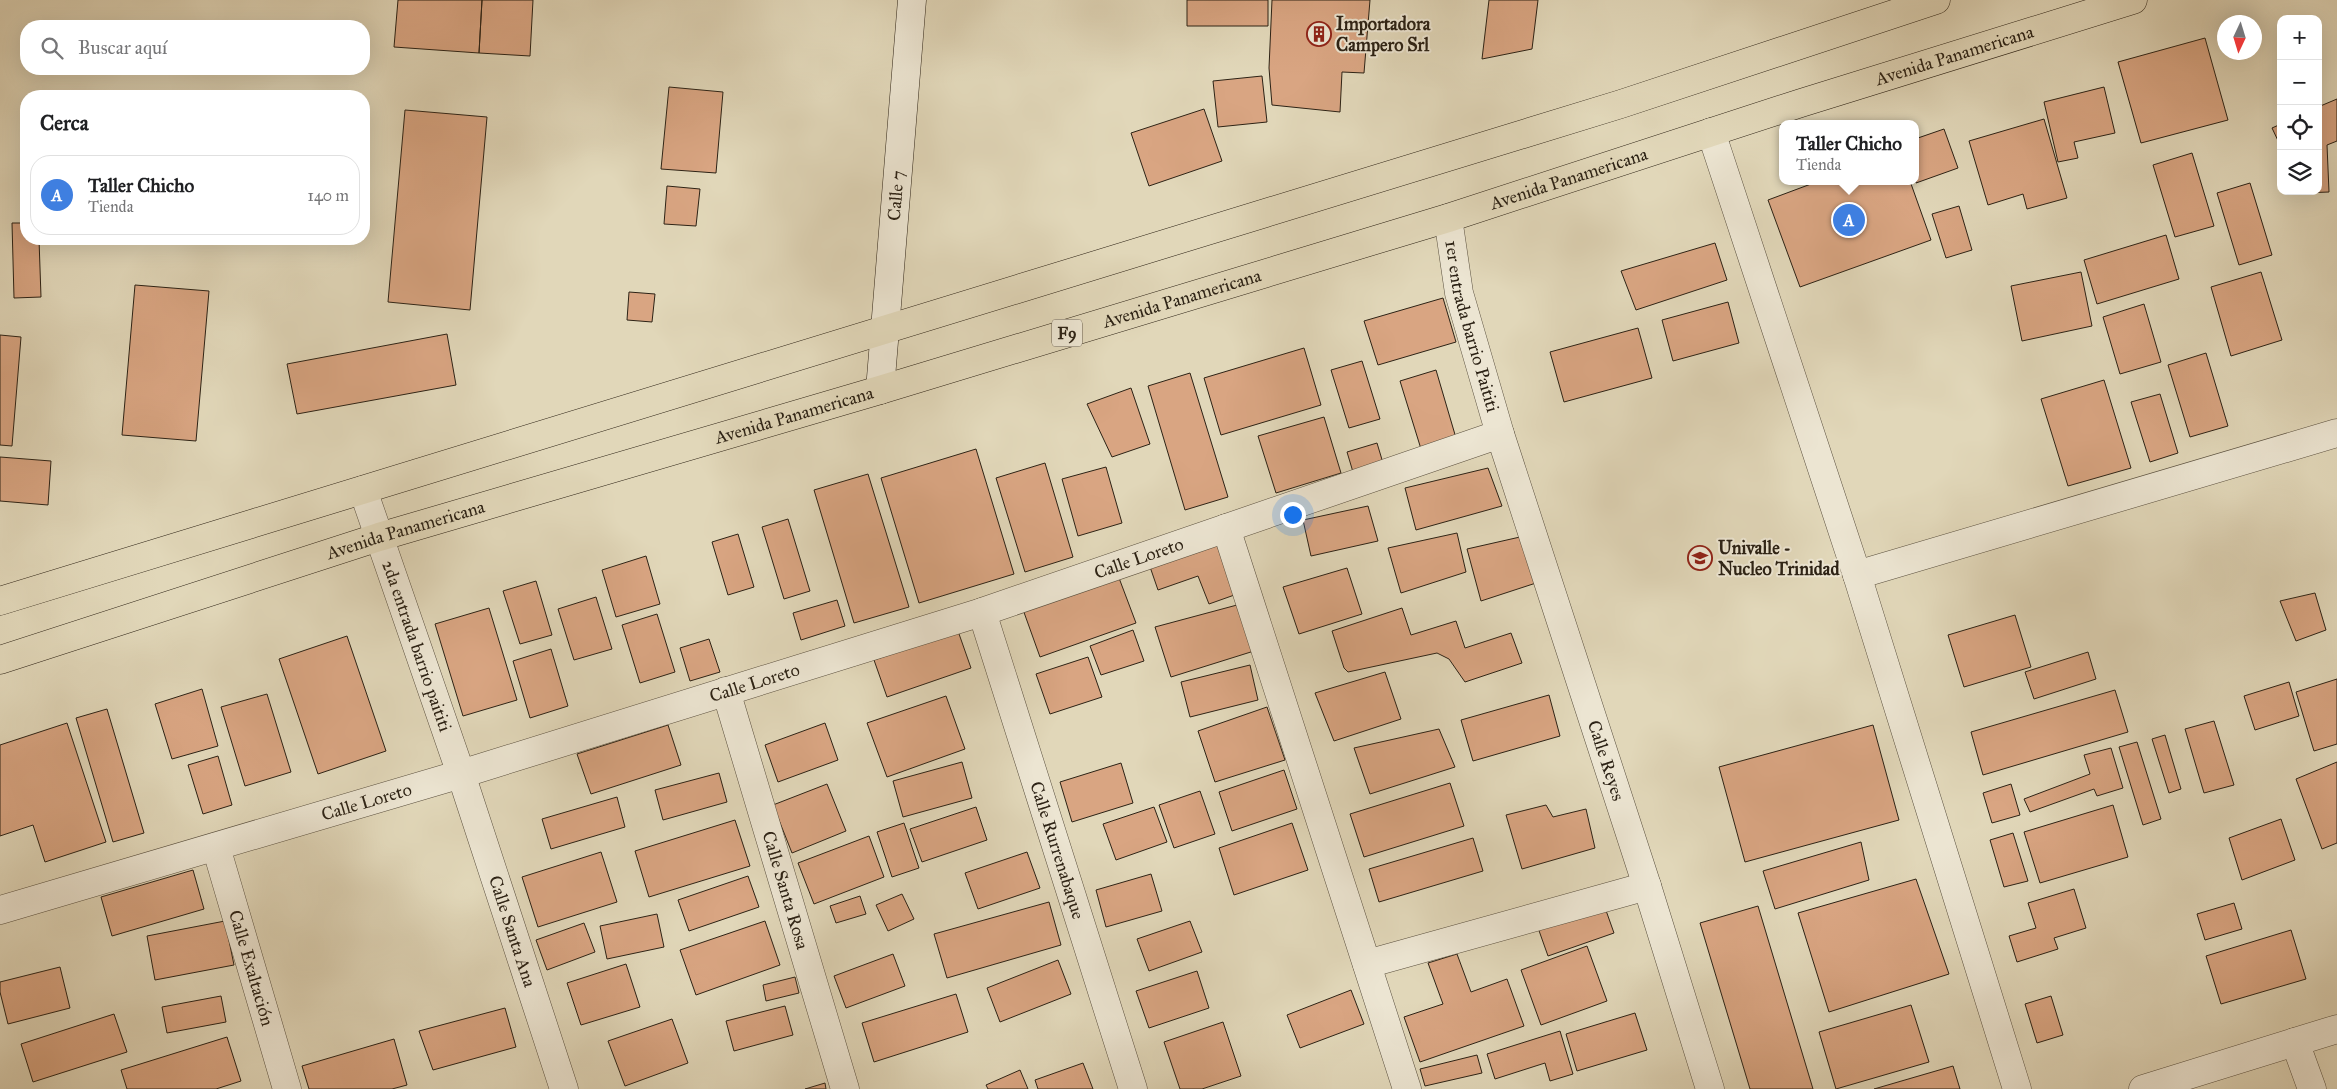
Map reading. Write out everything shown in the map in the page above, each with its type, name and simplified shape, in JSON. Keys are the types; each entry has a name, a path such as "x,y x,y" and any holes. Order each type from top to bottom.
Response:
{"highway":[{"path":"0,602 883,329 1621,104 1909,4 1936,0"},
{"name":"Avenida Panamericana","path":"0,660 379,537 880,390 1448,218 1712,132 2133,0"}],"street":[{"name":"Calle 7","path":"880,390 883,329 912,0"},
{"path":"1712,132 1857,575 2017,1089"},
{"name":"1er entrada barrio Paititi","path":"1448,218 1459,292 1500,434"},
{"path":"1857,575 2337,432"},
{"name":"Calle Loreto","path":"0,910 461,774 982,612 1500,434"},
{"name":"Calle Reyes","path":"1500,434 1647,886 1710,1089"},
{"name":"2da entrada barrio paititi","path":"363,490 461,774"},
{"path":"1226,528 1407,1089"},
{"name":"Calle Rurrenabaque","path":"982,612 1133,1089"},
{"name":"Calle Santa Rosa","path":"726,692 845,1089"},
{"name":"Calle Santa Ana","path":"461,774 564,1089"},
{"name":"Calle Exaltación","path":"216,847 287,1089"},
{"path":"1367,964 1647,886"},
{"path":"2143,1089 2337,1029"},
{"path":"2295,1042 2312,1089"}],"building":[{"path":"398,0 482,0 479,53 394,47"},
{"path":"482,0 533,0 530,56 479,53"},
{"path":"1187,0 1268,0 1268,26 1187,26"},
{"name":"Importadora Campero Srl","path":"1272,0 1370,0 1364,73 1342,72 1340,112 1272,105 1269,68"},
{"path":"1489,0 1538,0 1532,49 1482,59"},
{"path":"2205,38 2228,120 2141,143 2118,62"},
{"path":"1262,76 1267,122 1218,127 1213,81"},
{"path":"669,87 723,92 716,173 661,169"},
{"path":"2104,87 2115,133 2074,142 2078,158 2058,162 2044,102"},
{"path":"2337,99 2337,141 2327,145 2329,192 2322,192 2322,105"},
{"path":"1204,109 1222,161 1149,186 1131,133"},
{"path":"405,110 487,117 470,310 388,302"},
{"path":"2044,119 2067,198 2027,209 2023,194 1988,205 1969,141"},
{"path":"2277,126 2277,139 2272,128"},
{"path":"1944,129 1958,168 1919,182 1919,138"},
{"path":"2192,153 2214,226 2175,237 2153,165"},
{"path":"2250,183 2272,255 2239,265 2217,193"},
{"path":"1808,185 1911,185 1931,240 1800,287 1768,200"},
{"path":"667,186 700,189 696,226 664,224"},
{"path":"1959,206 1972,250 1946,258 1932,214"},
{"path":"12,223 20,223 20,245 39,245 41,297 14,298"},
{"path":"2166,235 2179,279 2097,304 2084,260"},
{"path":"1715,243 1727,280 1636,310 1621,271"},
{"path":"2081,272 2092,326 2022,341 2011,286"},
{"path":"2261,272 2282,340 2231,356 2211,287"},
{"path":"135,285 209,291 196,441 122,435"},
{"path":"629,292 655,294 652,322 627,320"},
{"path":"1443,298 1456,342 1378,365 1364,321"},
{"path":"1728,302 1739,343 1673,361 1662,320"},
{"path":"2144,304 2161,362 2120,374 2103,317"},
{"path":"1638,328 1652,378 1564,402 1550,352"},
{"path":"447,334 456,385 297,414 287,364"},
{"path":"0,335 21,337 12,446 0,445"},
{"path":"1304,348 1321,405 1221,435 1204,378"},
{"path":"2206,353 2228,426 2190,437 2168,365"},
{"path":"1362,361 1380,419 1349,428 1331,370"},
{"path":"1436,370 1456,438 1421,449 1400,381"},
{"path":"1190,373 1228,497 1185,510 1148,386"},
{"path":"2104,380 2131,468 2068,486 2041,399"},
{"path":"1131,388 1150,444 1112,457 1087,404"},
{"path":"2160,394 2178,453 2150,462 2131,402"},
{"path":"1324,417 1341,473 1276,493 1258,436"},
{"path":"1377,443 1383,463 1353,472 1347,452"},
{"path":"976,449 1014,574 919,603 881,478"},
{"path":"0,457 51,461 48,505 0,501"},
{"path":"1045,463 1073,557 1025,572 996,478"},
{"path":"1106,467 1122,523 1078,536 1062,479"},
{"path":"1488,468 1502,506 1416,530 1405,488"},
{"path":"868,474 909,607 854,623 814,490"},
{"path":"1368,506 1378,541 1311,556 1303,520"},
{"path":"788,519 810,591 784,599 762,527"},
{"path":"1457,533 1466,572 1401,593 1388,548"},
{"path":"738,534 754,587 728,595 712,542"},
{"path":"1220,535 1240,593 1209,604 1198,576 1158,590 1148,561"},
{"path":"1520,537 1536,583 1481,601 1467,549"},
{"path":"646,556 660,604 616,617 602,570"},
{"path":"1347,568 1362,614 1299,634 1283,587"},
{"path":"1116,570 1136,623 1040,657 1021,604"},
{"path":"536,581 552,635 520,644 503,591"},
{"path":"2315,593 2326,630 2296,641 2280,601"},
{"path":"596,597 612,649 574,660 558,609"},
{"path":"837,600 845,626 801,640 793,613"},
{"path":"1237,605 1254,651 1171,677 1155,627"},
{"path":"489,608 517,700 463,716 435,624"},
{"path":"1402,608 1411,635 1456,621 1465,648 1511,633 1522,663 1465,682 1449,659 1437,653 1348,672 1344,668 1332,631"},
{"path":"657,614 675,672 640,683 622,625"},
{"path":"2015,615 2031,667 1964,687 1948,635"},
{"path":"1133,630 1144,661 1101,675 1090,646"},
{"path":"958,631 971,668 887,697 874,660"},
{"path":"347,636 386,751 318,774 279,659"},
{"path":"709,639 720,672 690,681 680,648"},
{"path":"551,649 568,706 530,718 513,661"},
{"path":"2088,652 2096,679 2034,699 2025,672"},
{"path":"1088,657 1102,697 1050,714 1036,674"},
{"path":"1250,665 1258,700 1190,717 1181,682"},
{"path":"1385,672 1401,719 1334,741 1315,693"},
{"path":"2337,679 2337,744 2314,751 2296,692"},
{"path":"2289,682 2299,716 2255,730 2244,696"},
{"path":"202,689 218,746 172,759 155,704"},
{"path":"2115,690 2128,732 1983,775 1971,732"},
{"path":"267,694 291,772 245,786 221,707"},
{"path":"1549,695 1560,736 1473,761 1461,720"},
{"path":"946,696 965,749 887,777 867,723"},
{"path":"1267,707 1285,760 1215,782 1198,731"},
{"path":"107,709 144,833 113,842 76,718"},
{"path":"2214,721 2234,785 2204,793 2185,729"},
{"path":"67,723 106,842 45,862 33,825 0,836 0,745"},
{"path":"825,723 838,760 778,782 765,745"},
{"path":"668,725 681,765 591,794 577,754"},
{"path":"1873,725 1899,820 1745,862 1719,767"},
{"path":"1439,729 1455,767 1370,794 1354,748"},
{"path":"2165,735 2181,789 2169,793 2152,739"},
{"path":"2137,742 2161,819 2143,825 2119,747"},
{"path":"2111,748 2123,788 2097,796 2094,789 2030,812 2024,799 2090,774 2084,755"},
{"path":"218,756 232,805 203,814 188,765"},
{"path":"962,762 972,798 903,817 893,781"},
{"path":"2337,762 2337,843 2322,849 2296,779"},
{"path":"1121,763 1133,803 1072,822 1060,782"},
{"path":"1284,770 1297,809 1232,831 1219,792"},
{"path":"719,773 727,802 663,820 655,790"},
{"path":"1450,783 1464,826 1364,857 1350,814"},
{"path":"827,784 846,831 792,853 773,805"},
{"path":"2011,784 2020,815 1992,823 1983,793"},
{"path":"1200,791 1215,834 1174,848 1159,805"},
{"path":"617,797 625,827 551,849 542,819"},
{"path":"1546,805 1553,817 1586,809 1595,848 1522,869 1506,815"},
{"path":"2113,805 2128,857 2040,883 2024,832"},
{"path":"976,807 987,840 922,862 910,829"},
{"path":"1154,807 1167,842 1116,860 1103,824"},
{"path":"2281,819 2295,860 2242,880 2229,838"},
{"path":"735,820 750,866 649,897 635,851"},
{"path":"904,823 919,868 892,877 877,832"},
{"path":"1292,823 1308,870 1234,895 1219,848"},
{"path":"2013,833 2028,881 2004,887 1990,840"},
{"path":"869,836 884,877 814,904 798,863"},
{"path":"1473,838 1483,871 1379,902 1369,869"},
{"path":"1861,842 1869,880 1775,909 1763,871"},
{"path":"601,852 617,902 538,927 522,877"},
{"path":"1027,852 1040,888 978,909 965,873"},
{"path":"193,870 204,909 112,936 101,897"},
{"path":"1151,874 1162,911 1106,927 1096,890"},
{"path":"748,876 759,907 689,931 678,900"},
{"path":"1916,879 1949,974 1829,1012 1798,913"},
{"path":"2074,889 2086,928 2054,938 2058,949 2017,962 2009,936 2036,928 2028,903"},
{"path":"902,894 914,919 888,931 876,905"},
{"path":"860,896 866,914 836,923 830,906"},
{"path":"1049,902 1061,945 947,978 934,934"},
{"path":"1603,902 1614,933 1548,956 1537,925"},
{"path":"2234,903 2242,929 2205,940 2197,914"},
{"path":"1758,906 1813,1089 1750,1089 1700,923"},
{"path":"657,914 664,947 607,959 600,926"},
{"path":"225,921 234,965 155,980 147,936"},
{"path":"765,921 780,965 696,995 680,950"},
{"path":"1190,921 1202,952 1149,971 1137,939"},
{"path":"584,923 595,952 547,970 536,940"},
{"path":"2291,930 2306,979 2221,1004 2206,956"},
{"path":"1587,946 1607,1001 1541,1025 1521,970"},
{"path":"893,954 905,986 846,1008 834,976"},
{"path":"1457,954 1471,992 1507,979 1524,1026 1420,1062 1404,1017 1443,1004 1428,963"},
{"path":"1058,960 1071,994 1000,1022 987,988"},
{"path":"626,964 640,1007 581,1025 567,983"},
{"path":"60,967 70,1008 8,1024 0,992 0,982"},
{"path":"1197,971 1209,1008 1149,1028 1136,991"},
{"path":"795,977 799,993 766,1001 763,985"},
{"path":"1351,990 1364,1024 1300,1048 1287,1015"},
{"path":"956,994 968,1032 874,1062 862,1023"},
{"path":"221,996 226,1022 167,1033 162,1007"},
{"path":"2051,996 2063,1035 2037,1043 2025,1004"},
{"path":"1911,1005 1929,1062 1836,1089 1819,1032"},
{"path":"785,1006 793,1035 734,1051 726,1021"},
{"path":"505,1008 516,1047 433,1070 419,1031"},
{"path":"1635,1013 1647,1050 1577,1071 1566,1034"},
{"path":"114,1014 127,1052 33,1082 21,1044"},
{"path":"672,1019 688,1063 625,1086 608,1041"},
{"path":"1223,1022 1241,1076 1202,1089 1180,1089 1164,1042"},
{"path":"1560,1031 1573,1074 1550,1081 1545,1063 1495,1079 1487,1054"},
{"path":"227,1037 241,1081 216,1089 127,1089 121,1070"},
{"path":"394,1039 407,1085 392,1089 309,1089 302,1066"},
{"path":"1477,1055 1482,1073 1425,1086 1420,1069"},
{"path":"1083,1063 1093,1089 1038,1089 1035,1080"},
{"path":"1953,1066 1960,1089 1874,1089"},
{"path":"1020,1070 1028,1089 988,1089 986,1085"},
{"path":"825,1083 826,1089 805,1089"}],"place":[{"name":"Importadora Campero Srl","path":"1319,34"},
{"name":"Taller Chicho","path":"1849,220"},
{"name":"Univalle - Nucleo Trinidad","path":"1700,558"}]}
